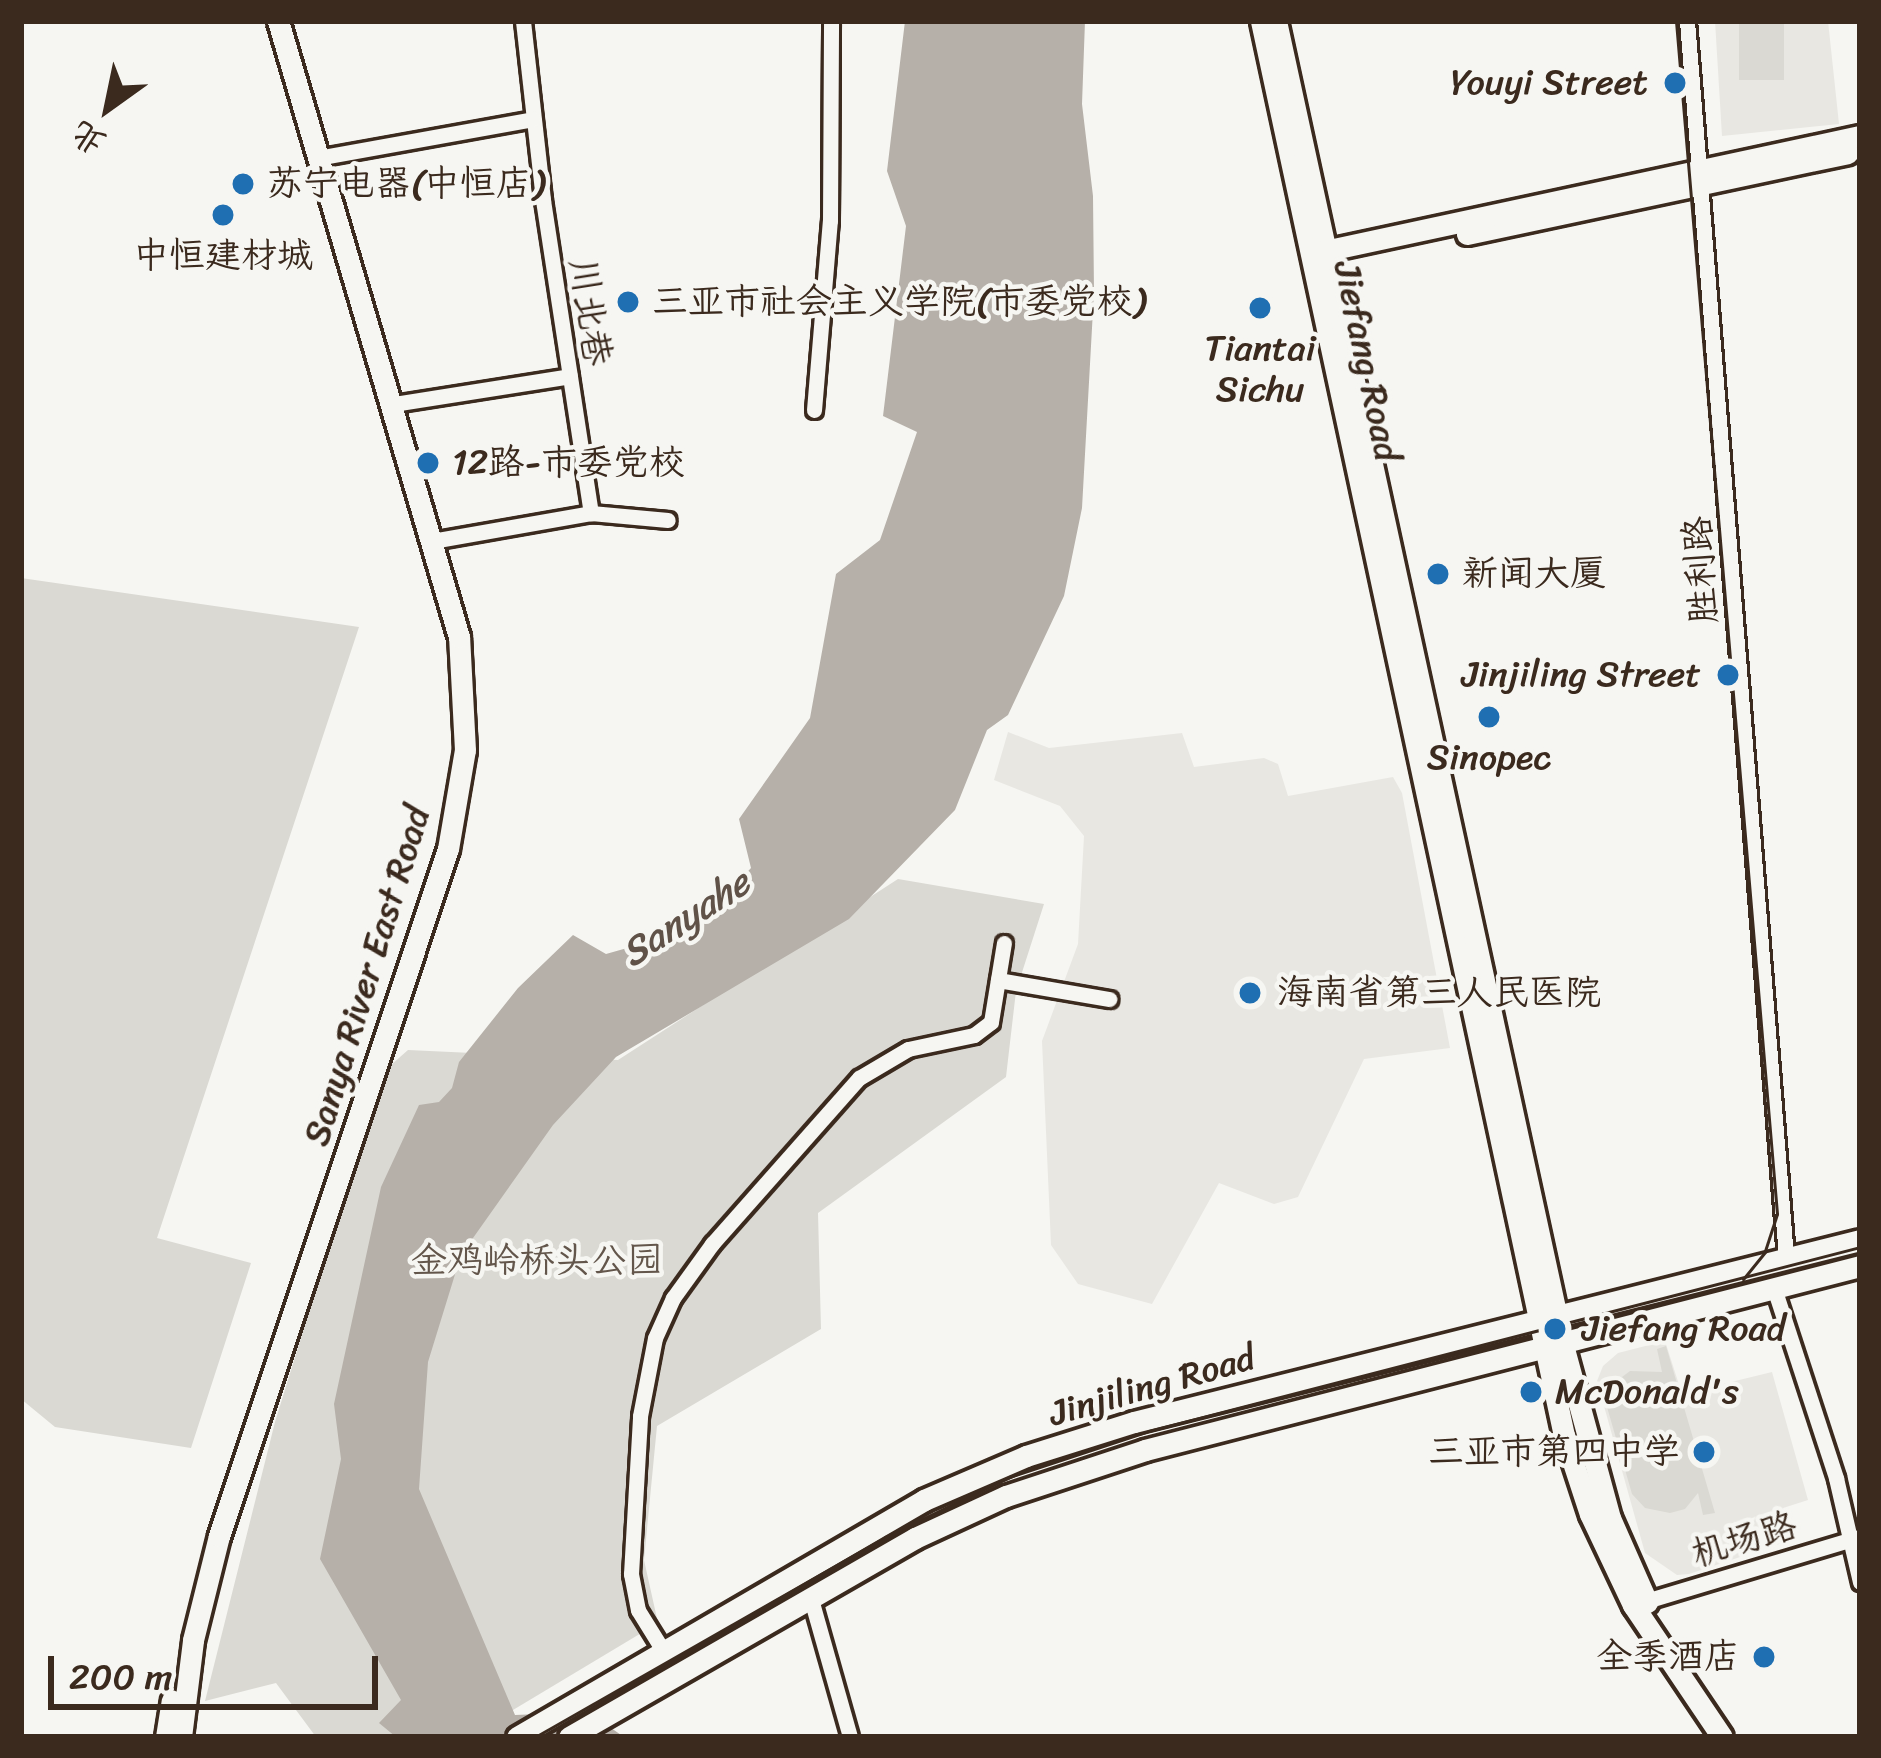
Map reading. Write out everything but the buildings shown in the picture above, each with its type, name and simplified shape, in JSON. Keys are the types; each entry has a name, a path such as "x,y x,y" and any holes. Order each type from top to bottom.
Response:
{"main road":[{"name":"Sanya River East Road","path":"166,1737 188,1600 435,844 452,753 448,657 432,583 266,21"},
{"name":"Sanya River East Road","path":"181,1737 193,1640 219,1536 448,849 465,750 459,637 278,21"},
{"name":"Jiefang Road","path":"1261,21 1320,258"},
{"name":"Jiefang Road","path":"1276,21 1320,258 1555,1347 1610,1518 1646,1601 1738,1737"},
{"path":"1320,258 1702,176 1860,136"},
{"path":"1702,176 1860,150"},
{"name":"Jinjiling Road","path":"517,1737 924,1500 993,1468 1134,1422 1860,1240"},
{"name":"Jinjiling Road","path":"569,1737 957,1517 1074,1472 1860,1266"},
{"name":"Jiefang Road","path":"1555,1347 1564,1435 1590,1514 1633,1604 1722,1737"}],"street":[{"name":"川北巷","path":"523,21 591,513"},
{"path":"814,410 830,221 831,21"},
{"name":"胜利路","path":"1687,21 1786,1258"},
{"path":"317,158 533,119"},
{"path":"394,404 570,376"},
{"path":"432,541 591,513 668,520"},
{"path":"664,1652 638,1610 631,1574 640,1416 655,1338 673,1298 712,1244 859,1078 908,1049 974,1035 991,1022 1004,943"},
{"path":"998,980 1109,999"},
{"path":"1774,1288 1836,1478 1860,1582"},
{"name":"机场路","path":"1646,1601 1853,1539"},
{"path":"811,1599 850,1737"}],"shaded area":[{"path":"905,21 1085,21 1082,104 1093,196 1094,292 1082,508 1064,596 1008,715 987,730 955,810 849,919 616,1057 553,1125 461,1255 428,1362 419,1489 515,1715 588,1712 624,1737 396,1737 379,1723 401,1700 320,1559 341,1459 334,1404 381,1187 419,1105 439,1102 452,1088 459,1062 518,988 573,935 606,954 694,929 751,868 739,819 810,718 836,574 880,540 917,432 883,416 906,226 887,171"},
{"path":"1715,21 1828,21 1839,124 1722,136"},
{"name":"海南省第三人民医院","path":"1008,732 1049,748 1182,733 1194,767 1264,758 1278,764 1288,796 1393,777 1402,793 1450,1048 1364,1059 1298,1197 1274,1204 1219,1183 1152,1304 1078,1284 1051,1245 1042,1041 1078,944 1084,836 1060,806 994,780"},
{"name":"三亚市第四中学","path":"1665,1341 1682,1394 1772,1372 1808,1500 1783,1508 1791,1540 1689,1574 1677,1575 1645,1553 1597,1381 1603,1366 1618,1353"}],"green space":[{"path":"1739,21 1784,21 1784,80 1739,80"},
{"path":"21,578 359,627 157,1238 251,1263 191,1448 55,1427 21,1399"},
{"name":"金鸡岭桥头公园","path":"898,879 1044,904 1016,991 1006,1077 818,1213 821,1329 657,1426 644,1560 658,1623 468,1737 316,1737 276,1683 205,1701 275,1422 383,1072 408,1050 618,1060"},
{"path":"1666,1346 1715,1513 1703,1515 1698,1493 1685,1509 1670,1513 1645,1508 1632,1494 1605,1400 1610,1386 1630,1371 1662,1372 1657,1349"}],"tram line":[{"path":"1676,21 1777,1214 1765,1252 1743,1279"},
{"path":"535,1737 885,1537 1009,1477 1149,1431 1860,1247"}],"place":[{"name":"Youyi Street","path":"1675,83"},
{"name":"苏宁电器(中恒店)","path":"243,184"},
{"name":"中恒建材城","path":"223,215"},
{"name":"三亚市社会主义学院(市委党校)","path":"628,302"},
{"name":"Tiantai Sichu","path":"1260,308"},
{"name":"12路-市委党校","path":"428,463"},
{"name":"新闻大厦","path":"1438,574"},
{"name":"Jinjiling Street","path":"1728,675"},
{"name":"Sinopec","path":"1489,717"},
{"name":"海南省第三人民医院","path":"1250,993"},
{"name":"Jiefang Road","path":"1555,1329"},
{"name":"McDonald's","path":"1531,1392"},
{"name":"三亚市第四中学","path":"1704,1452"},
{"name":"全季酒店","path":"1764,1657"}],"water label":[{"name":"Sanyahe","path":"685,918"}]}
